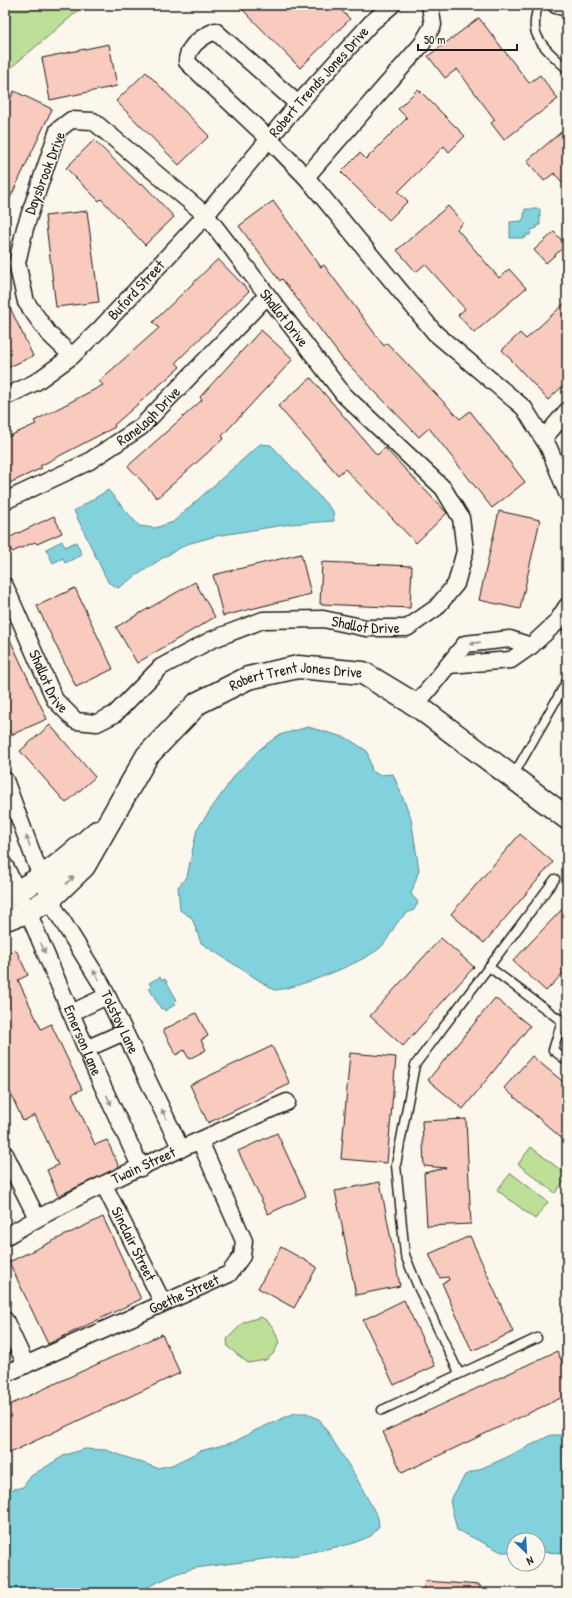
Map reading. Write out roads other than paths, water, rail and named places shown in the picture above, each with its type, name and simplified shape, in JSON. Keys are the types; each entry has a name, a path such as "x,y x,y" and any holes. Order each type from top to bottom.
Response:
{"street":[{"name":"Robert Trends Jones Drive","path":"250,163 298,104 372,23 392,5"},
{"path":"306,177 422,44 433,25 430,5"},
{"path":"556,5 567,8"},
{"path":"298,104 215,32 203,36 187,53 186,62 269,139 306,177 435,333 524,408 550,448 567,494"},
{"name":"Daysbrook Drive","path":"72,356 48,333 26,302 17,263 25,228 58,130 70,120 93,121 206,215"},
{"name":"Buford Street","path":"5,397 36,382 72,356 101,328 206,215 250,163"},
{"name":"Shallot Drive","path":"5,586 55,700 76,721 97,723 115,714 161,667 211,640 263,620 323,619 366,628 407,628 436,608 456,584 465,551 461,518 443,488 344,395 206,215"},
{"name":"Ranelagh Drive","path":"5,501 88,462 141,427 267,296"},
{"path":"544,438 567,411"},
{"path":"449,665 495,660 511,660 531,646 556,623 567,606"},
{"path":"416,705 465,644 510,639 531,646"},
{"path":"494,641 495,660"},
{"name":"Robert Trent Jones Drive","path":"5,919 28,912 51,898 84,866 147,756 198,703 248,678 298,667 363,674 416,705 567,818"},
{"name":"Tolstoy Lane","path":"5,780 41,877 51,898 107,996 181,1149"},
{"name":"Robert Trent Jones Drive","path":"11,894 41,877 78,849 113,817"},
{"name":"Emerson Lane","path":"5,866 11,894 28,912 86,1049 141,1168"},
{"path":"71,1013 107,996"},
{"path":"86,1049 124,1032"},
{"name":"Twain Street","path":"5,1237 37,1218 141,1168 287,1102"},
{"name":"Goethe Street","path":"5,1374 228,1274 242,1256 244,1241 200,1141"},
{"path":"5,1154 37,1218"},
{"name":"Sinclair Street","path":"104,1186 163,1303"},
{"path":"5,1320 26,1365"}],"lane":[{"path":"538,5 535,20 536,32 541,42 567,69"},
{"path":"513,777 567,681"},
{"path":"459,1373 418,1288 405,1255 396,1166 415,1065 555,879"},
{"path":"489,967 565,1020 553,1050 567,1061"},
{"path":"382,1410 537,1338"}],"water":[{"path":"525,209 540,209 540,225 537,225 537,228 531,230 530,235 526,235 526,238 510,238 510,222 522,221"},
{"path":"260,444 271,445 333,511 334,521 290,524 216,536 187,544 161,559 118,588 108,582 74,511 108,490 139,526 155,528 173,522"},
{"path":"62,541 65,547 76,542 82,555 65,563 63,558 53,563 46,549"},
{"path":"308,727 347,738 367,751 372,771 379,775 393,774 411,818 419,870 411,894 418,902 414,910 402,917 380,948 372,954 312,980 284,989 274,990 201,943 192,918 180,910 178,887 187,877 197,829 235,775 260,749 279,735"},
{"path":"160,977 162,980 165,979 177,1000 174,1001 176,1004 165,1011 163,1008 161,1009 149,988 151,986 149,983"},
{"path":"295,1413 307,1413 320,1420 356,1477 378,1518 379,1526 371,1536 351,1544 297,1555 195,1568 178,1573 134,1593 5,1593 5,1491 23,1487 31,1476 65,1455 84,1449 106,1450 157,1468 172,1465 200,1451 234,1442 256,1430"},
{"path":"551,1435 567,1435 567,1553 546,1552 546,1532 506,1532 506,1552 502,1552 457,1530 450,1501 465,1475 501,1460"}]}
